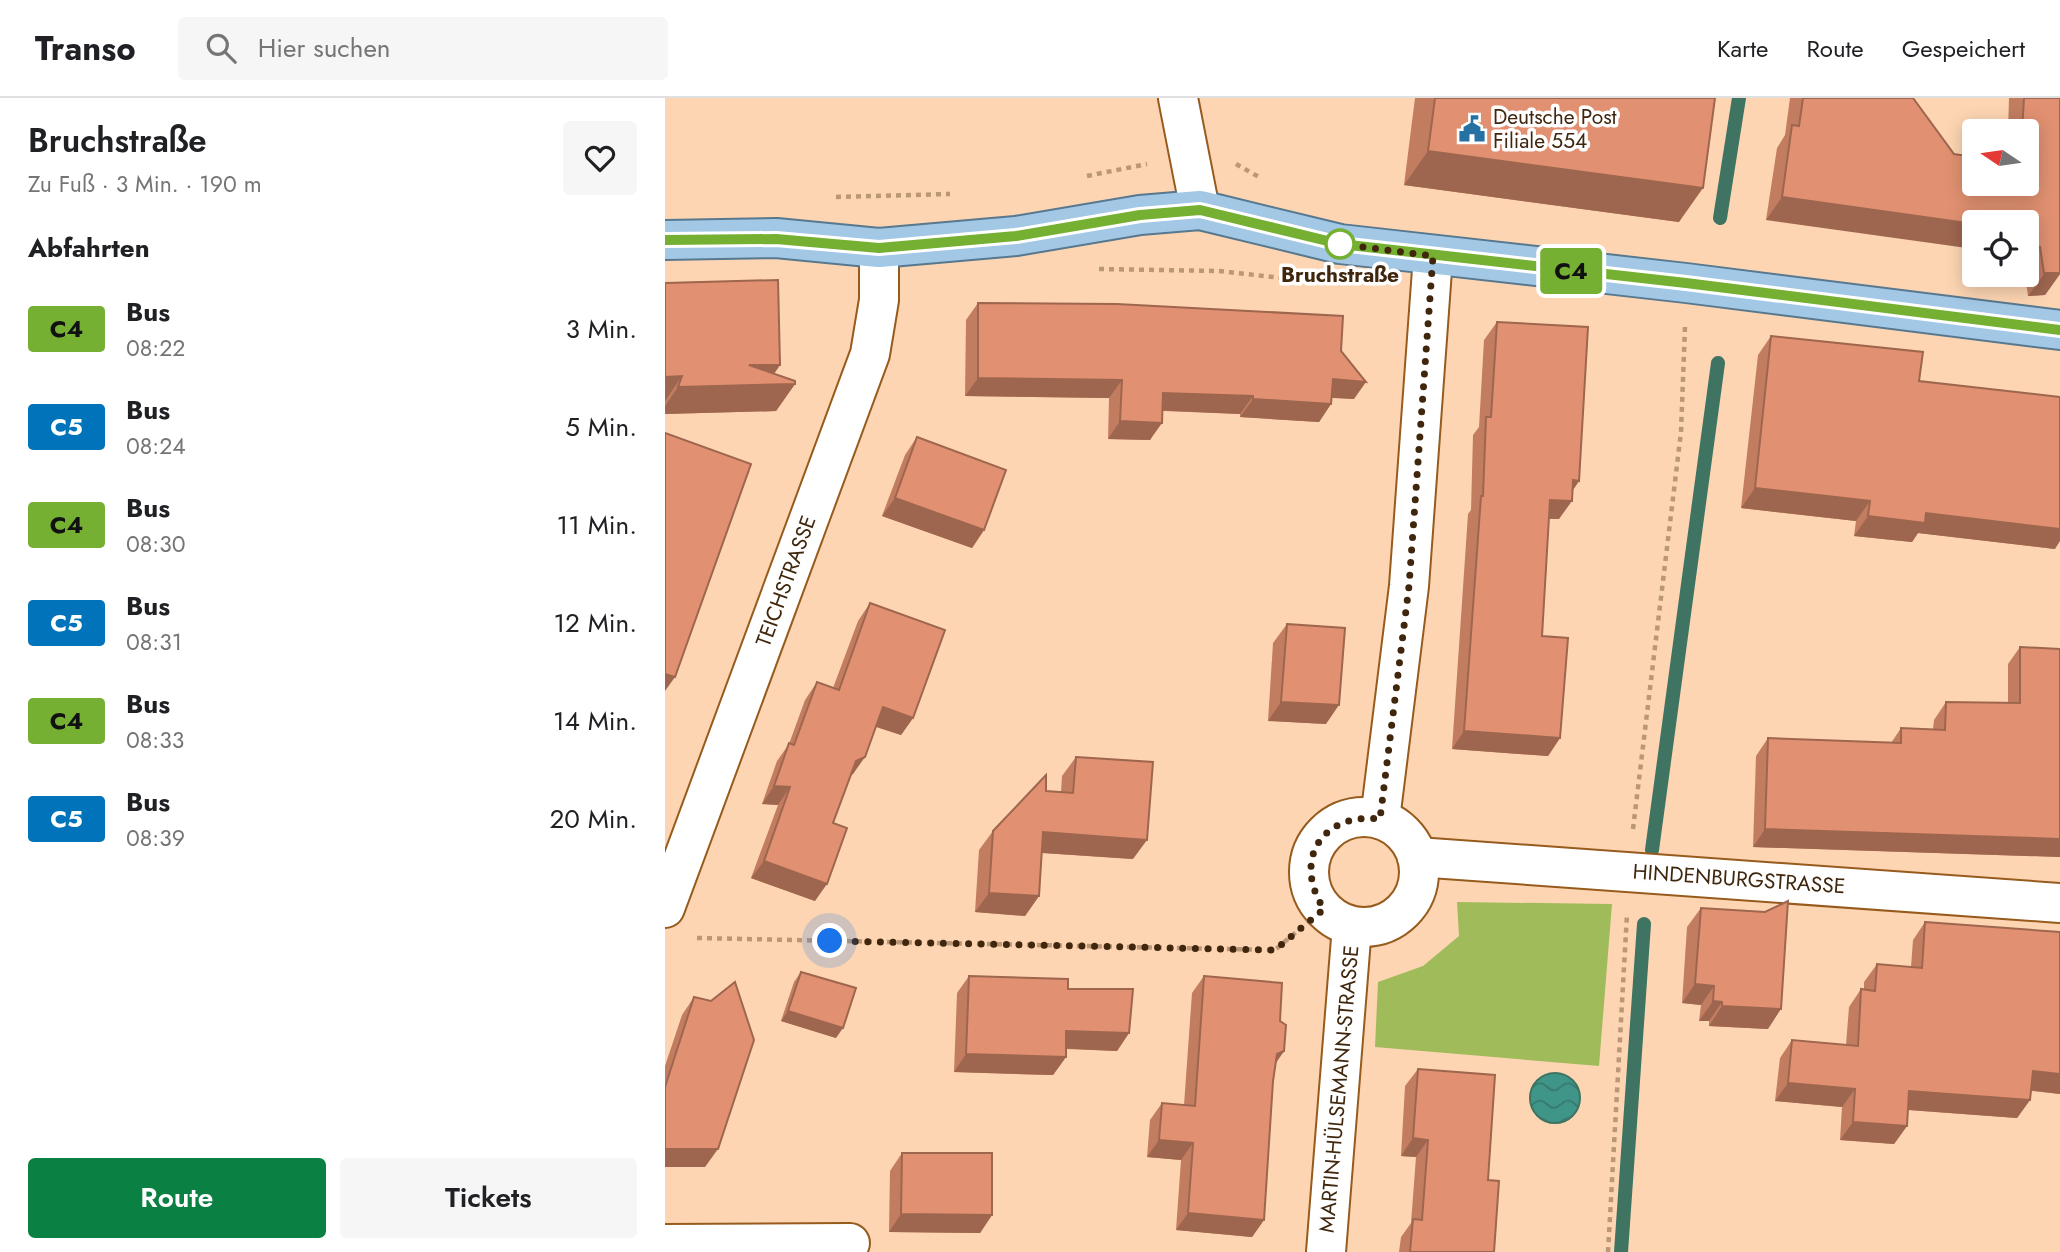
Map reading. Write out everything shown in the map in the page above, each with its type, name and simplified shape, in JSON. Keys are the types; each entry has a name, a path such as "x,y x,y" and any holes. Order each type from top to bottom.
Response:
{"main road":[{"path":"665,240 776,239 879,248 1016,236 1140,215 1200,210 1303,237 1433,256 1686,283 2060,330"}],"street":[{"path":"1178,98 1200,210"},
{"name":"TEICHSTRASSE","path":"665,908 870,354 879,300 879,248"},
{"path":"1380,819 1409,586 1433,256"},
{"path":"1363,817 1380,819 1397,827 1410,840 1417,857 1419,876 1415,894 1404,910 1389,921 1370,927 1338,918 1314,894 1310,877 1311,859 1318,843 1330,829 1345,820 1363,817"},
{"name":"HINDENBURGSTRASSE","path":"1417,857 2060,903"},
{"name":"MARTIN-HÜLSEMANN-STRASSE","path":"1326,1252 1338,918"},
{"path":"665,1244 850,1243"}],"path":[{"path":"1096,269 1219,271 1285,279"},
{"path":"1671,323 1698,326"},
{"path":"1608,1252 1628,871 1681,432 1685,324"},
{"path":"691,938 1275,950 1338,918"}],"green space":[{"path":"1457,902 1612,904 1599,1066 1375,1047 1378,982 1423,966 1459,936"}],"water":[{"path":"1545,1074 1565,1074 1579,1088 1579,1108 1565,1122 1545,1122 1531,1108 1531,1088"}],"building":[{"path":"1435,98 1715,98 1703,188 1428,151"},
{"path":"1803,98 1913,98 1954,154 1962,155 1962,196 2039,196 2039,119 2023,119 2024,98 2060,98 2060,273 2044,273 2039,247 2039,210 1962,210 1962,222 1782,197 1792,125 1799,126"},
{"path":"778,280 780,365 749,365 795,381 795,384 678,387 682,376 665,377 665,283"},
{"path":"978,303 1117,304 1343,316 1341,351 1366,382 1333,379 1331,404 1253,399 1253,396 1163,393 1162,423 1120,421 1122,380 978,378"},
{"path":"1497,322 1588,327 1579,481 1573,480 1572,501 1550,500 1542,636 1568,638 1560,738 1464,731 1483,496 1486,417 1491,417"},
{"path":"1771,336 1923,352 1919,381 2060,397 2060,529 1926,513 1925,523 1868,516 1870,501 1755,488"},
{"path":"665,433 751,464 675,677 665,674"},
{"path":"917,437 1006,470 984,530 895,498"},
{"path":"870,603 945,630 913,718 883,707 865,757 856,761 833,823 847,828 827,884 764,861 790,787 774,786 789,743 794,745 817,682 839,690"},
{"path":"1287,624 1345,628 1339,705 1281,702"},
{"path":"2020,647 2060,649 2060,839 1765,829 1768,738 1901,743 1901,728 1945,730 1946,702 2020,703"},
{"path":"1076,757 1153,762 1147,840 1043,832 1039,896 989,893 993,831 1046,775 1046,791 1073,793"},
{"path":"1788,901 1781,1009 1722,1006 1722,1002 1713,1001 1714,986 1695,984 1701,908 1765,912"},
{"path":"1925,922 2060,932 2060,1074 2033,1071 2030,1100 1909,1091 1907,1126 1853,1122 1855,1089 1788,1083 1792,1040 1858,1046 1861,989 1875,991 1877,964 1922,968"},
{"path":"801,972 856,988 843,1028 788,1011"},
{"path":"969,976 1068,979 1068,989 1133,989 1129,1033 1066,1031 1066,1057 966,1054"},
{"path":"1204,976 1282,983 1280,1021 1286,1025 1284,1051 1277,1054 1273,1081 1264,1220 1188,1213 1193,1143 1159,1140 1162,1103 1195,1106"},
{"path":"735,982 754,1040 718,1149 665,1149 665,1087 694,997 711,1001"},
{"path":"1418,1069 1495,1075 1488,1180 1499,1181 1494,1252 1410,1252 1413,1219 1422,1220 1428,1140 1413,1138"},
{"path":"902,1153 992,1153 992,1215 901,1214"}],"waterway":[{"path":"1720,218 1739,98"},
{"path":"1652,850 1718,363"},
{"path":"1621,1252 1644,924"}],"bus line":[{"name":"C4","path":"665,240 776,239 879,248 1016,236 1140,215 1200,210 1340,244 1686,283 2060,330"}],"place":[{"name":"Deutsche Post Filiale 554","path":"1472,129"},
{"name":"Bruchstraße","path":"1340,244"}],"route":[{"path":"830,941 1275,950 1324,909 1314,894 1310,877 1311,859 1318,843 1330,829 1345,820 1363,817 1380,819 1409,586 1433,256 1340,244"}]}
